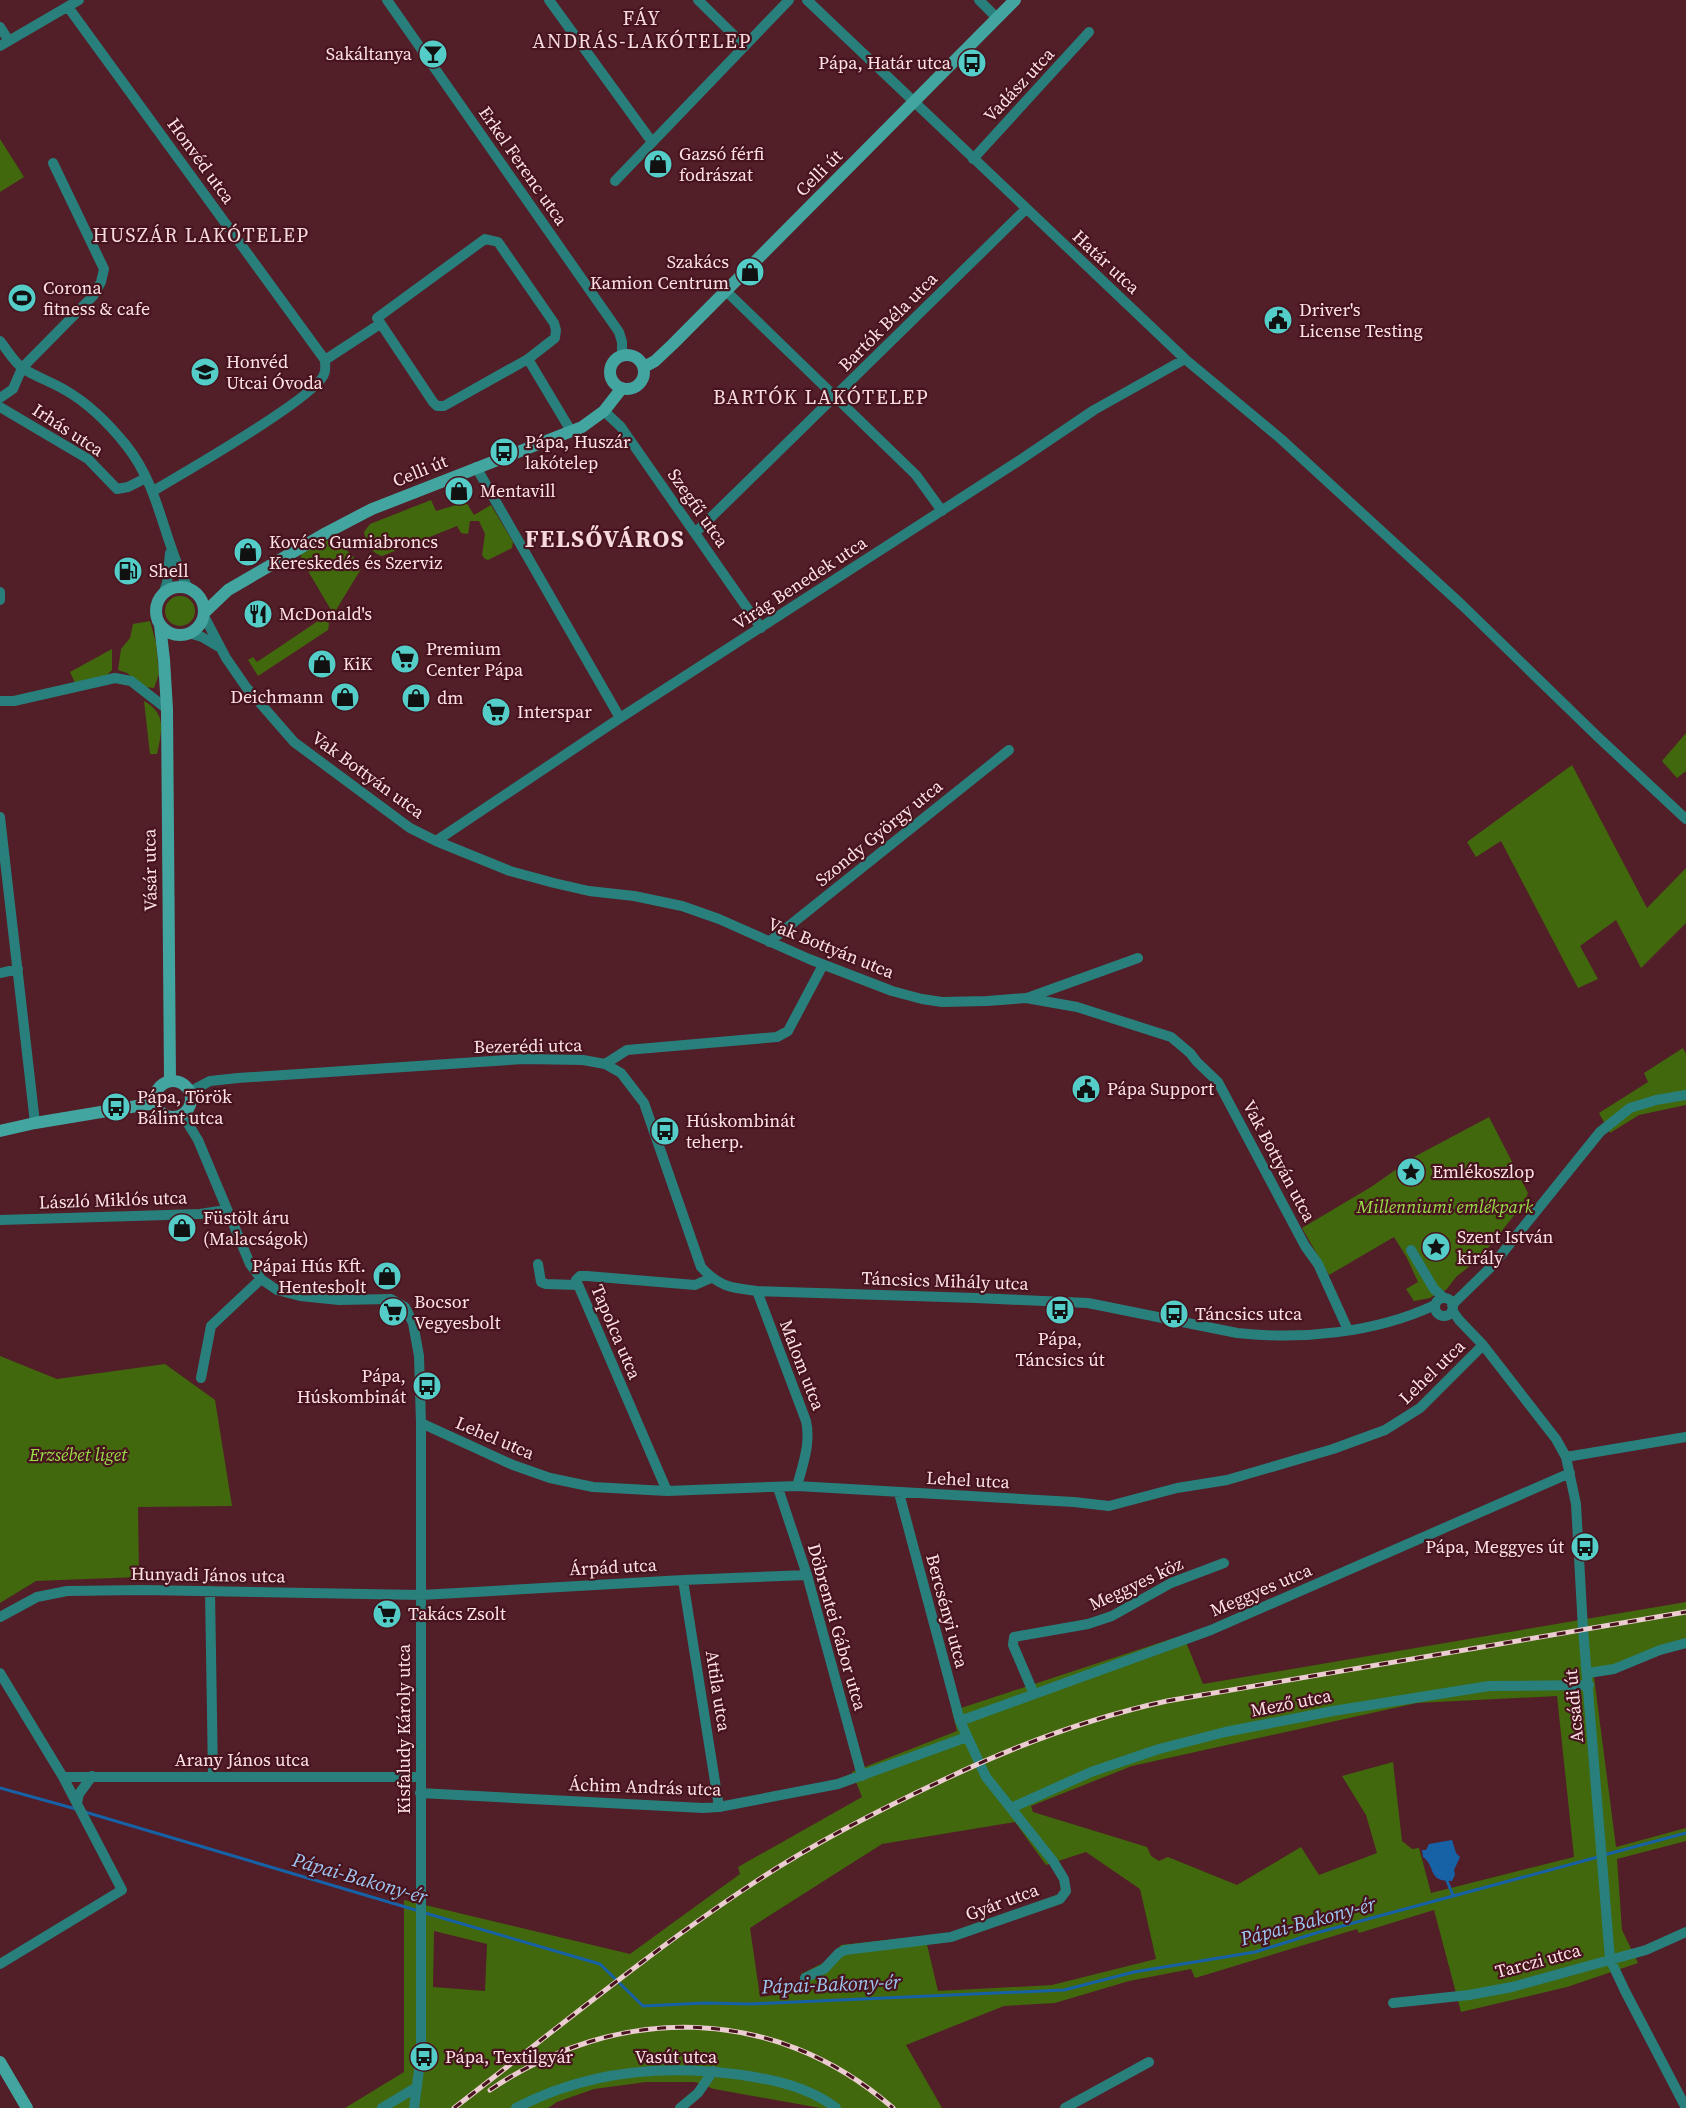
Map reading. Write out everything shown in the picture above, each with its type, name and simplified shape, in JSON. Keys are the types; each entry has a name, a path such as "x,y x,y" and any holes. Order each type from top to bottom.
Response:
{"street":[{"path":"0,27 5,43 79,0"},
{"name":"Erkel Ferenc utca","path":"387,0 619,332 622,356"},
{"path":"549,0 652,142"},
{"path":"698,0 745,46"},
{"path":"615,181 789,0"},
{"name":"Határ utca","path":"807,0 1185,358 1281,439 1462,605 1686,819"},
{"path":"979,0 997,18"},
{"name":"Celli út","path":"204,615 228,590 372,509 582,427 604,411 622,388 628,389 639,384 644,367 661,356 1015,0"},
{"name":"Honvéd utca","path":"68,7 325,360"},
{"name":"Vadász utca","path":"973,159 1089,32"},
{"path":"0,398 13,389 22,368 93,296 101,282 104,269 52,163"},
{"name":"Bartók Béla utca","path":"695,533 1026,209"},
{"path":"485,239 492,240 498,242 554,323 555,338 528,359 444,406 437,406 377,318 485,239"},
{"path":"726,291 916,475 942,511"},
{"path":"153,491 260,426 317,385 324,375 325,360 380,324"},
{"path":"0,341 22,368 66,390 99,416 127,447 153,491 179,570 191,589 202,600 204,615 198,627 185,634 164,660"},
{"path":"622,388 617,386 610,375 612,363 622,356 633,356 638,358 644,367"},
{"name":"Virág Benedek utca","path":"436,841 620,718 942,511 1094,410 1185,358"},
{"path":"528,359 571,431"},
{"name":"Irhás utca","path":"0,406 88,459 117,489 128,487 146,478"},
{"name":"Szegfű utca","path":"604,411 621,427 761,628"},
{"path":"476,467 620,718"},
{"path":"170,546 167,583 156,606 156,613 160,625 170,633 185,634"},
{"path":"163,594 179,586 191,589"},
{"name":"Celli út","path":"191,589 213,592 228,590"},
{"path":"0,592 0,600"},
{"name":"Vak Bottyán utca","path":"204,615 220,648 246,687 294,742 410,828 436,841 510,871 554,883 682,906 719,919 823,965 892,991 942,1002 987,1002 1026,998 1071,1006 1171,1037 1218,1082 1305,1246 1318,1264 1348,1330"},
{"name":"Vásár utca","path":"160,625 167,709 170,1081"},
{"name":"Vak Bottyán utca","path":"185,634 202,637 220,648"},
{"path":"0,701 14,701 115,678 131,681 167,709"},
{"name":"Szondy György utca","path":"770,942 1009,750"},
{"path":"0,817 5,910 18,969 35,1122"},
{"path":"1026,998 1138,958"},
{"name":"Bezerédi utca","path":"189,1092 210,1081 274,1075 524,1059 583,1060 605,1064 627,1050 777,1037 788,1031 823,965"},
{"path":"0,973 18,969"},
{"path":"605,1064 621,1073 644,1103 701,1267 711,1278"},
{"path":"170,1081 181,1083 189,1092 190,1104 182,1114 165,1116 157,1108 156,1091 159,1086 170,1081"},
{"path":"1411,1250 1444,1306 1463,1293 1492,1266 1600,1132 1630,1108 1656,1100 1686,1095"},
{"path":"0,1131 35,1122 155,1103"},
{"path":"182,1114 198,1140 250,1264 261,1280 211,1326 201,1378"},
{"name":"László Miklós utca","path":"0,1220 200,1214 226,1210"},
{"path":"538,1264 541,1282 577,1285"},
{"name":"Tapolca utca","path":"667,1491 576,1280 580,1276 587,1276 695,1285 711,1278"},
{"name":"Táncsics Mihály utca","path":"711,1278 727,1287 757,1292 1088,1303 1237,1333 1261,1335 1305,1335 1375,1326 1444,1306"},
{"name":"Kisfaludy Károly utca","path":"261,1280 277,1290 300,1296 339,1300 391,1299 405,1307 413,1323 419,1356 421,1423 422,1906 422,2055 414,2108"},
{"name":"Malom utca","path":"757,1292 809,1432 797,1486"},
{"name":"Acsádi út","path":"1444,1306 1483,1345 1556,1438 1566,1457 1576,1504 1610,1959 1624,1991 1686,2108"},
{"name":"Lehel utca","path":"421,1423 495,1458 550,1478 593,1487 667,1491 797,1486 1063,1501 1109,1506 1178,1488 1227,1480 1333,1449 1385,1430 1420,1408 1483,1345"},
{"path":"1566,1457 1686,1437"},
{"name":"Meggyes utca","path":"960,1721 1211,1630 1570,1473"},
{"name":"Döbrentei Gábor utca","path":"778,1488 807,1575 862,1776"},
{"name":"Bercsényi utca","path":"899,1493 960,1721 967,1737"},
{"name":"Meggyes köz","path":"1035,1694 1014,1645 1014,1637 1088,1624 1112,1616 1171,1583 1224,1563"},
{"name":"Árpád utca","path":"421,1595 807,1575"},
{"name":"Attila utca","path":"683,1580 719,1807"},
{"name":"Hunyadi János utca","path":"0,1617 37,1597 57,1592 143,1590 421,1595"},
{"path":"210,1591 213,1776"},
{"path":"1588,1673 1614,1669 1660,1650 1686,1643"},
{"path":"0,1672 63,1777 122,1890 0,1964"},
{"name":"Mező utca","path":"1011,1808 1091,1772 1159,1749 1225,1732 1489,1686 1589,1685"},
{"name":"Áchim András utca","path":"420,1793 719,1807 838,1784 967,1737"},
{"name":"Gyár utca","path":"805,1978 824,1969 838,1953 844,1950 951,1937 1064,1896 1066,1886 1053,1861 986,1777 967,1737"},
{"path":"77,1803 82,1788 92,1776"},
{"name":"Arany János utca","path":"63,1777 420,1777"},
{"name":"Tarczi utca","path":"1393,2003 1469,1995 1512,1987 1646,1950 1686,1932"},
{"path":"0,2062 27,2108"},
{"path":"1065,2108 1149,2062"},
{"name":"Vasút utca","path":"516,2108 548,2093 592,2079 644,2071 713,2071 785,2084 815,2095 836,2108"},
{"path":"680,2108 698,2093 713,2071"},
{"path":"382,2108 417,2087"}],"green space":[{"path":"0,139 24,177 0,192"},
{"path":"431,500 436,511 466,502 474,515 491,505 513,542 512,548 488,560 485,559 482,555 485,534 479,521 470,521 468,534 461,533 457,526 382,556 372,550 364,532 370,524"},
{"path":"328,540 340,543 361,565 361,569 336,610 331,610 301,559 301,554"},
{"path":"180,596 191,600 195,611 191,622 180,626 169,622 165,611 169,600"},
{"path":"316,617 327,619 328,630 258,676 248,660 253,657 257,662 318,621"},
{"path":"150,621 156,643 159,674 154,688 145,687 127,673 118,670 121,649 130,638 133,624"},
{"path":"112,649 112,670 107,675 75,683 70,672"},
{"path":"144,701 160,717 161,730 157,754 150,754"},
{"path":"1686,733 1686,771 1677,778 1662,761"},
{"path":"1572,765 1647,908 1686,868 1686,923 1641,968 1616,920 1580,946 1598,979 1578,988 1501,841 1476,857 1467,842"},
{"path":"1683,1048 1686,1054 1686,1105 1639,1115 1610,1133 1599,1113 1648,1082 1644,1073"},
{"name":"Millenniumi emlékpark","path":"1489,1117 1528,1193 1524,1203 1480,1258 1456,1277 1446,1290 1430,1298 1414,1301 1406,1289 1418,1282 1394,1237 1329,1275 1302,1228 1371,1187 1414,1157"},
{"name":"Erzsébet liget","path":"0,1356 57,1379 165,1364 215,1400 232,1506 138,1507 139,1577 36,1581 0,1603"},
{"path":"1686,1602 1686,1646 1594,1677 1616,1847 1686,1828 1686,1841 1617,1859 1622,1930 1638,1963 1567,1987 1461,2012 1434,1910 1359,1933 1357,1929 1195,1978 1191,1969 1129,1981 1055,2003 1004,2006 906,2045 942,2108 820,2108 714,2089 695,2082 646,2082 594,2089 557,2102 548,2108 345,2108 404,2072 404,1900 630,1954 740,1874 738,1867 862,1797 852,1772 957,1731 952,1711 1183,1635 1203,1684","holes":["1557,1696 1574,1857 1431,1893 1419,1848 1412,1849 1402,1841 1393,1762 1342,1776 1366,1815 1377,1853 1319,1875 1301,1847 1237,1885 1168,1857 1159,1861 1151,1856 1147,1847 1033,1812 1031,1806 1132,1766 1417,1703","1015,1822 1046,1865 1086,1852 1140,1889 1156,1959 1052,1985 938,1991 925,1936 841,1945 827,1961 801,1974 807,1991 760,1997 750,1928 882,1844","434,1931 487,1944 485,1991 433,1987"]}],"water":[{"path":"1452,1840 1456,1853 1460,1857 1454,1870 1455,1875 1452,1881 1438,1879 1423,1857 1422,1850 1426,1850 1429,1844"}],"waterway":[{"name":"Pápai-Bakony-ér","path":"0,1788 76,1809"},
{"name":"Pápai-Bakony-ér","path":"85,1812 419,1911"},
{"name":"Pápai-Bakony-ér","path":"1604,1855 1686,1833"},
{"name":"Pápai-Bakony-ér","path":"425,1913 600,1964 643,2006 705,2003 750,2004 1064,1990 1134,1972 1255,1952 1316,1933 1598,1857"},
{"path":"1447,1881 1453,1895"}],"railway":[{"path":"454,2108 640,1964 716,1908 777,1868 893,1804 968,1768 1024,1745 1109,1716 1167,1701 1686,1612"},
{"path":"490,2090 539,2062 590,2041 642,2030 695,2027 747,2034 798,2049 847,2074 893,2108"}],"place":[{"name":"Sakáltanya","path":"433,54"},
{"name":"Pápa, Határ utca","path":"972,63"},
{"name":"Gazsó férfi fodrászat","path":"658,164"},
{"name":"Szakács Kamion Centrum","path":"750,272"},
{"name":"Corona fitness & cafe","path":"22,298"},
{"name":"Driver's License Testing","path":"1278,320"},
{"name":"Honvéd Utcai Óvoda","path":"205,372"},
{"name":"Pápa, Huszár lakótelep","path":"504,452"},
{"name":"Mentavill","path":"459,491"},
{"name":"Kovács Gumiabroncs Kereskedés és Szerviz","path":"248,552"},
{"name":"Shell","path":"128,571"},
{"name":"McDonald's","path":"258,614"},
{"name":"Premium Center Pápa","path":"405,659"},
{"name":"KiK","path":"322,664"},
{"name":"Deichmann","path":"345,697"},
{"name":"dm","path":"416,698"},
{"name":"Interspar","path":"496,712"},
{"name":"Pápa Support","path":"1086,1089"},
{"name":"Pápa, Török Bálint utca","path":"116,1107"},
{"name":"Húskombinát teherp.","path":"665,1131"},
{"name":"Emlékoszlop","path":"1411,1172"},
{"name":"Füstölt áru (Malacságok)","path":"182,1228"},
{"name":"Szent István király","path":"1436,1247"},
{"name":"Pápai Hús Kft. Hentesbolt","path":"387,1276"},
{"name":"Pápa, Táncsics út","path":"1060,1310"},
{"name":"Bocsor Vegyesbolt","path":"393,1312"},
{"name":"Táncsics utca","path":"1174,1314"},
{"name":"Pápa, Húskombinát","path":"427,1386"},
{"name":"Pápa, Meggyes út","path":"1585,1547"},
{"name":"Takács Zsolt","path":"387,1614"},
{"name":"Pápa, Textilgyár","path":"424,2057"}],"district":[{"name":"FÁY ANDRÁS-LAKÓTELEP","path":"642,30"},
{"name":"HUSZÁR LAKÓTELEP","path":"201,235"},
{"name":"BARTÓK LAKÓTELEP","path":"821,397"},
{"name":"FELSŐVÁROS","path":"605,539"}]}
